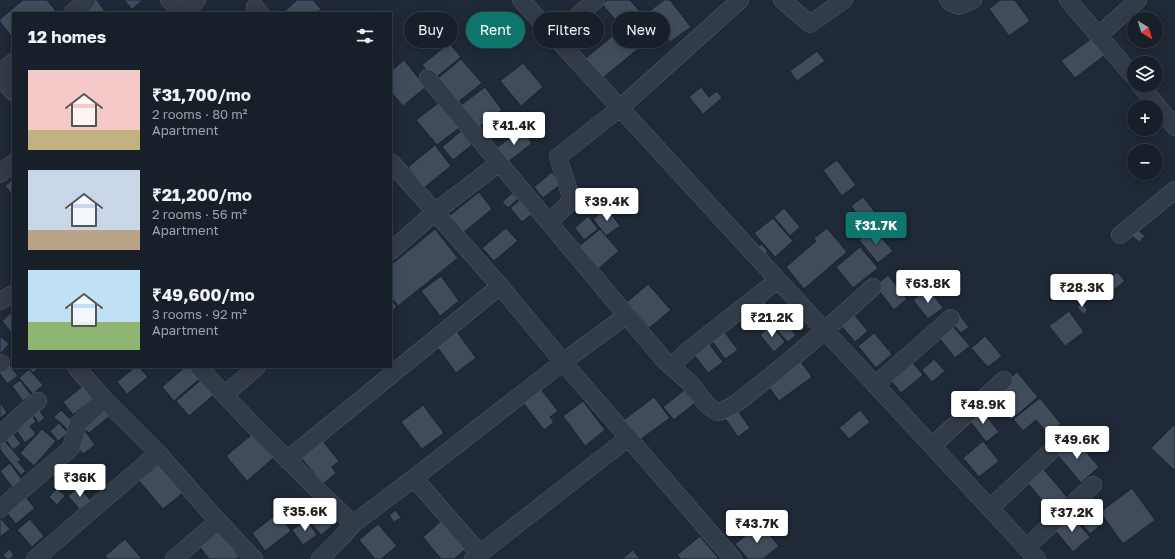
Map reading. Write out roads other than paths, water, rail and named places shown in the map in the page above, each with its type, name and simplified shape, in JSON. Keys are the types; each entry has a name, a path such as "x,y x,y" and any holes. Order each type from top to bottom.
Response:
{"street":[{"path":"73,12 87,0"},
{"path":"169,0 181,12"},
{"path":"183,12 197,0"},
{"path":"521,0 533,13"},
{"path":"582,12 596,0"},
{"path":"549,222 572,200 558,157 620,108 740,0"},
{"path":"782,0 810,24 844,0"},
{"path":"948,0 959,6 973,0"},
{"path":"1068,0 1127,69"},
{"path":"1099,35 1138,0"},
{"path":"565,48 825,331 1032,553 1093,485"},
{"path":"12,63 0,75 12,91"},
{"path":"428,78 664,360 691,384 707,405 717,412 724,410 739,400 782,367 873,288"},
{"path":"1146,92 1175,127"},
{"path":"392,163 500,286 563,362 733,559"},
{"path":"392,250 435,212 499,163"},
{"path":"0,174 12,164"},
{"path":"1120,235 1175,190"},
{"path":"672,366 686,352 778,280"},
{"path":"287,460 500,286"},
{"path":"0,301 12,295"},
{"path":"320,559 353,524 563,362 627,315"},
{"path":"875,385 951,318"},
{"path":"77,368 104,399 158,453 254,559"},
{"path":"200,368 287,460 353,524"},
{"path":"224,395 256,368"},
{"path":"932,446 1004,380"},
{"path":"0,509 71,448 78,424 104,399"},
{"path":"0,435 38,401"},
{"path":"414,478 477,556 628,438"},
{"path":"990,508 1050,452"},
{"path":"35,559 158,453"},
{"path":"174,559 218,521"}]}
